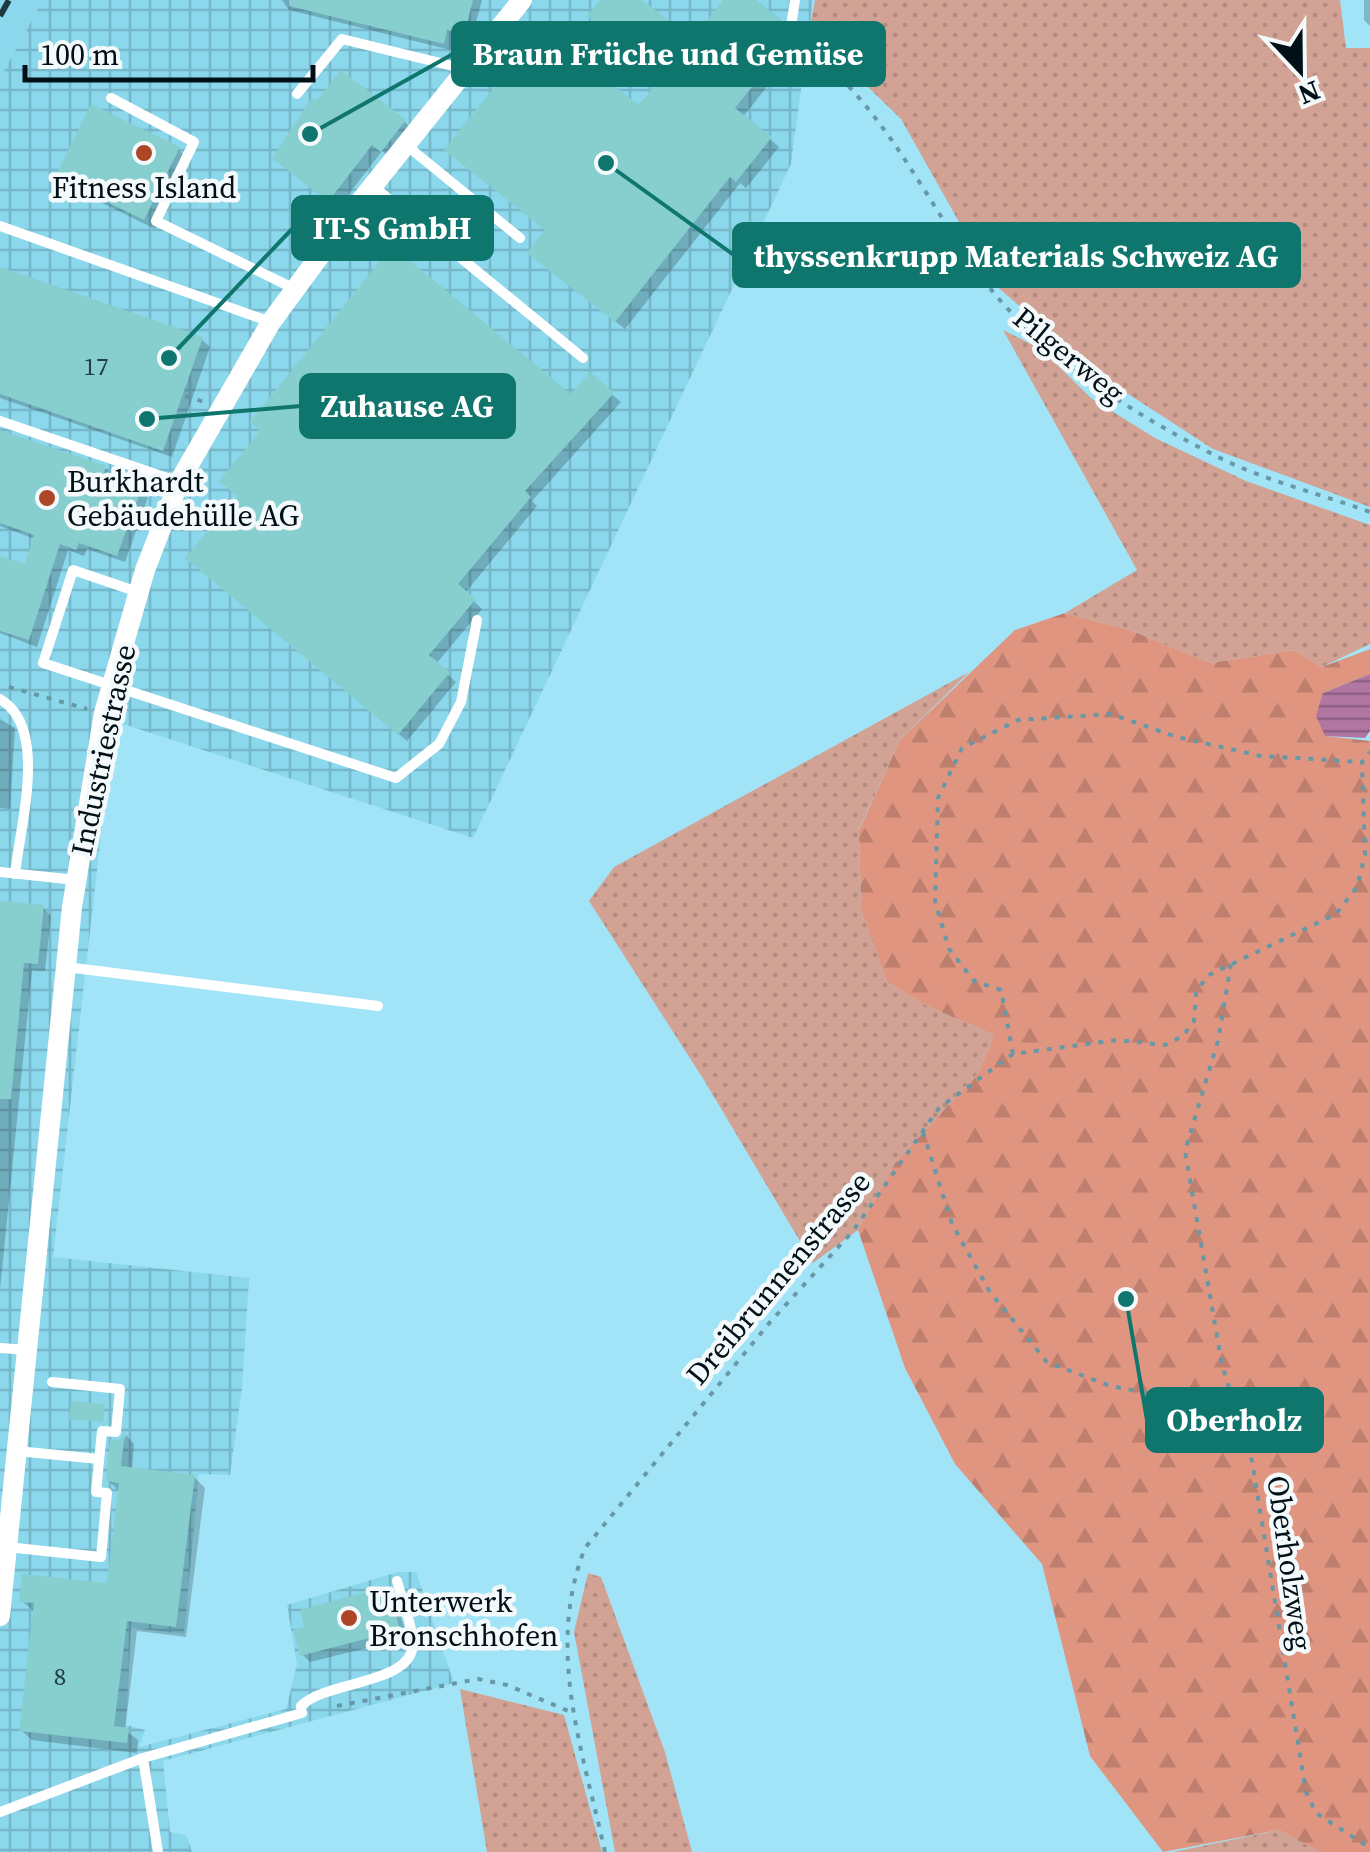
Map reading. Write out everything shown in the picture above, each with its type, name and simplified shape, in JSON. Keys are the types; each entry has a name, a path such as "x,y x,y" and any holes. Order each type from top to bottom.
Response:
{"street":[{"name":"Industriestrasse","path":"0,1616 76,880 104,713 138,592 179,482 272,322 373,186 522,0"}],"lane":[{"path":"790,33 795,0"},
{"path":"297,94 342,39 466,69"},
{"path":"111,98 194,142 156,221 295,289"},
{"path":"406,145 520,238"},
{"path":"373,186 583,358"},
{"path":"0,226 272,322"},
{"path":"0,421 179,482"},
{"path":"138,592 74,570 43,663 112,682 396,778 439,744 461,702 477,620"},
{"path":"0,699 20,715 29,740 15,874"},
{"path":"0,872 76,880"},
{"path":"66,967 378,1006"},
{"path":"0,1348 28,1350"},
{"path":"7,1547 101,1557 108,1493 96,1492 102,1431 116,1432 120,1389 52,1382"},
{"path":"17,1451 100,1460"},
{"path":"0,1812 143,1758 302,1713 302,1706 321,1692 386,1675 405,1665 413,1645 397,1581"},
{"path":"143,1758 158,1852"}],"path":[{"name":"Pilgerweg","path":"790,33 856,92 912,164 981,277 1043,342 1096,386 1222,459 1370,512"},
{"path":"0,685 104,713"},
{"path":"1013,1054 1001,990 974,981 949,950 934,901 938,798 962,748 1018,720 1112,714 1177,737 1261,756 1362,762 1370,752"},
{"name":"Dreibrunnenstrasse","path":"605,1852 573,1713 565,1638 571,1584 585,1548 759,1336 853,1231 939,1108 1013,1054 1117,1040 1165,1045 1183,1036 1194,1021 1196,994 1207,976 1336,914 1357,887 1365,856 1362,762"},
{"name":"Oberholzweg","path":"1230,964 1218,1040 1186,1152 1222,1364 1252,1461 1306,1792 1316,1813 1370,1848"},
{"path":"922,1131 952,1224 990,1292 1048,1362 1110,1386 1236,1409"},
{"path":"302,1713 478,1679 507,1685 573,1713"}],"shaded area":[{"path":"0,0 43,0 0,78"},
{"path":"43,0 813,0 791,164 473,838 114,721 53,1257 249,1278 242,1388 230,1475 199,1474 184,1634 131,1628 126,1725 145,1730 139,1747 286,1709 297,1664 287,1605 398,1572 416,1572 454,1683 163,1761 170,1832 186,1835 192,1852 0,1852 0,78"},
{"path":"815,0 1340,0 1346,48 1370,48 1370,507 1213,449 1099,375 994,284 901,119 809,30"},
{"path":"1003,330 1041,349 1091,398 1155,438 1246,481 1370,525 1370,644 1322,667 1294,650 1211,663 1130,630 1065,613 1137,570"},
{"path":"969,672 900,740 859,829 861,910 887,982 925,1005 994,1035 979,1072 895,1163 858,1230 813,1263 704,1080 589,901 614,867"},
{"path":"1370,674 1370,731 1365,738 1325,736 1316,716 1323,693"},
{"path":"588,1573 601,1577 665,1752 692,1852 615,1852 574,1632"},
{"path":"460,1689 564,1715 602,1852 487,1852"},
{"path":"1279,1830 1319,1852 1173,1852"}],"green space":[{"path":"1065,613 1130,630 1211,663 1294,650 1322,667 1370,649 1370,674 1323,693 1325,736 1370,741 1370,1852 1319,1852 1279,1830 1163,1852 1090,1756 1042,1564 955,1464 905,1368 858,1230 895,1163 979,1072 994,1035 925,1005 887,982 861,910 859,830 900,740 1015,630"}],"building":[{"path":"289,0 473,0 464,35 447,30 444,44 289,6"},
{"path":"600,0 642,0 692,39 723,0 756,0 783,21 766,42 780,52 735,108 772,137 736,182 730,177 615,322 527,253 545,230 444,150 541,28 639,105 663,75 587,16"},
{"path":"341,70 406,120 381,152 372,145 328,202 272,158 312,98 316,101"},
{"name":"Fitness Island","path":"91,104 180,147 144,220 55,177"},
{"path":"392,246 571,394 590,372 614,393 525,491 531,497 458,584 476,599 429,655 450,672 398,735 185,558 237,496 219,481 260,431 250,422"},
{"path":"0,267 203,337 163,451 0,394"},
{"path":"0,430 106,466 104,473 142,487 117,556 79,543 76,550 60,544 29,640 0,631 0,556 25,564 34,535 0,523"},
{"path":"0,901 44,905 38,964 24,963 11,1099 0,1099"},
{"path":"71,1401 105,1404 103,1422 69,1419"},
{"path":"125,1431 121,1466 195,1475 176,1627 127,1621 114,1726 129,1728 127,1743 19,1731 34,1603 19,1602 22,1574 107,1583 119,1483 106,1481 110,1440 121,1439"},
{"name":"Unterwerk Bronschhofen","path":"388,1586 400,1630 300,1656 293,1630 304,1627 300,1610"}],"railway":[{"path":"0,16 9,0"}],"place":[{"name":"Braun Früche und Gemüse","path":"310,134"},
{"name":"Fitness Island","path":"144,153"},
{"name":"thyssenkrupp Materials Schweiz AG","path":"606,163"},
{"name":"IT-S GmbH","path":"169,358"},
{"name":"Zuhause AG","path":"147,419"},
{"name":"Burkhardt Gebäudehülle AG","path":"47,498"},
{"name":"Oberholz","path":"1126,1299"},
{"name":"Unterwerk Bronschhofen","path":"349,1618"}]}
